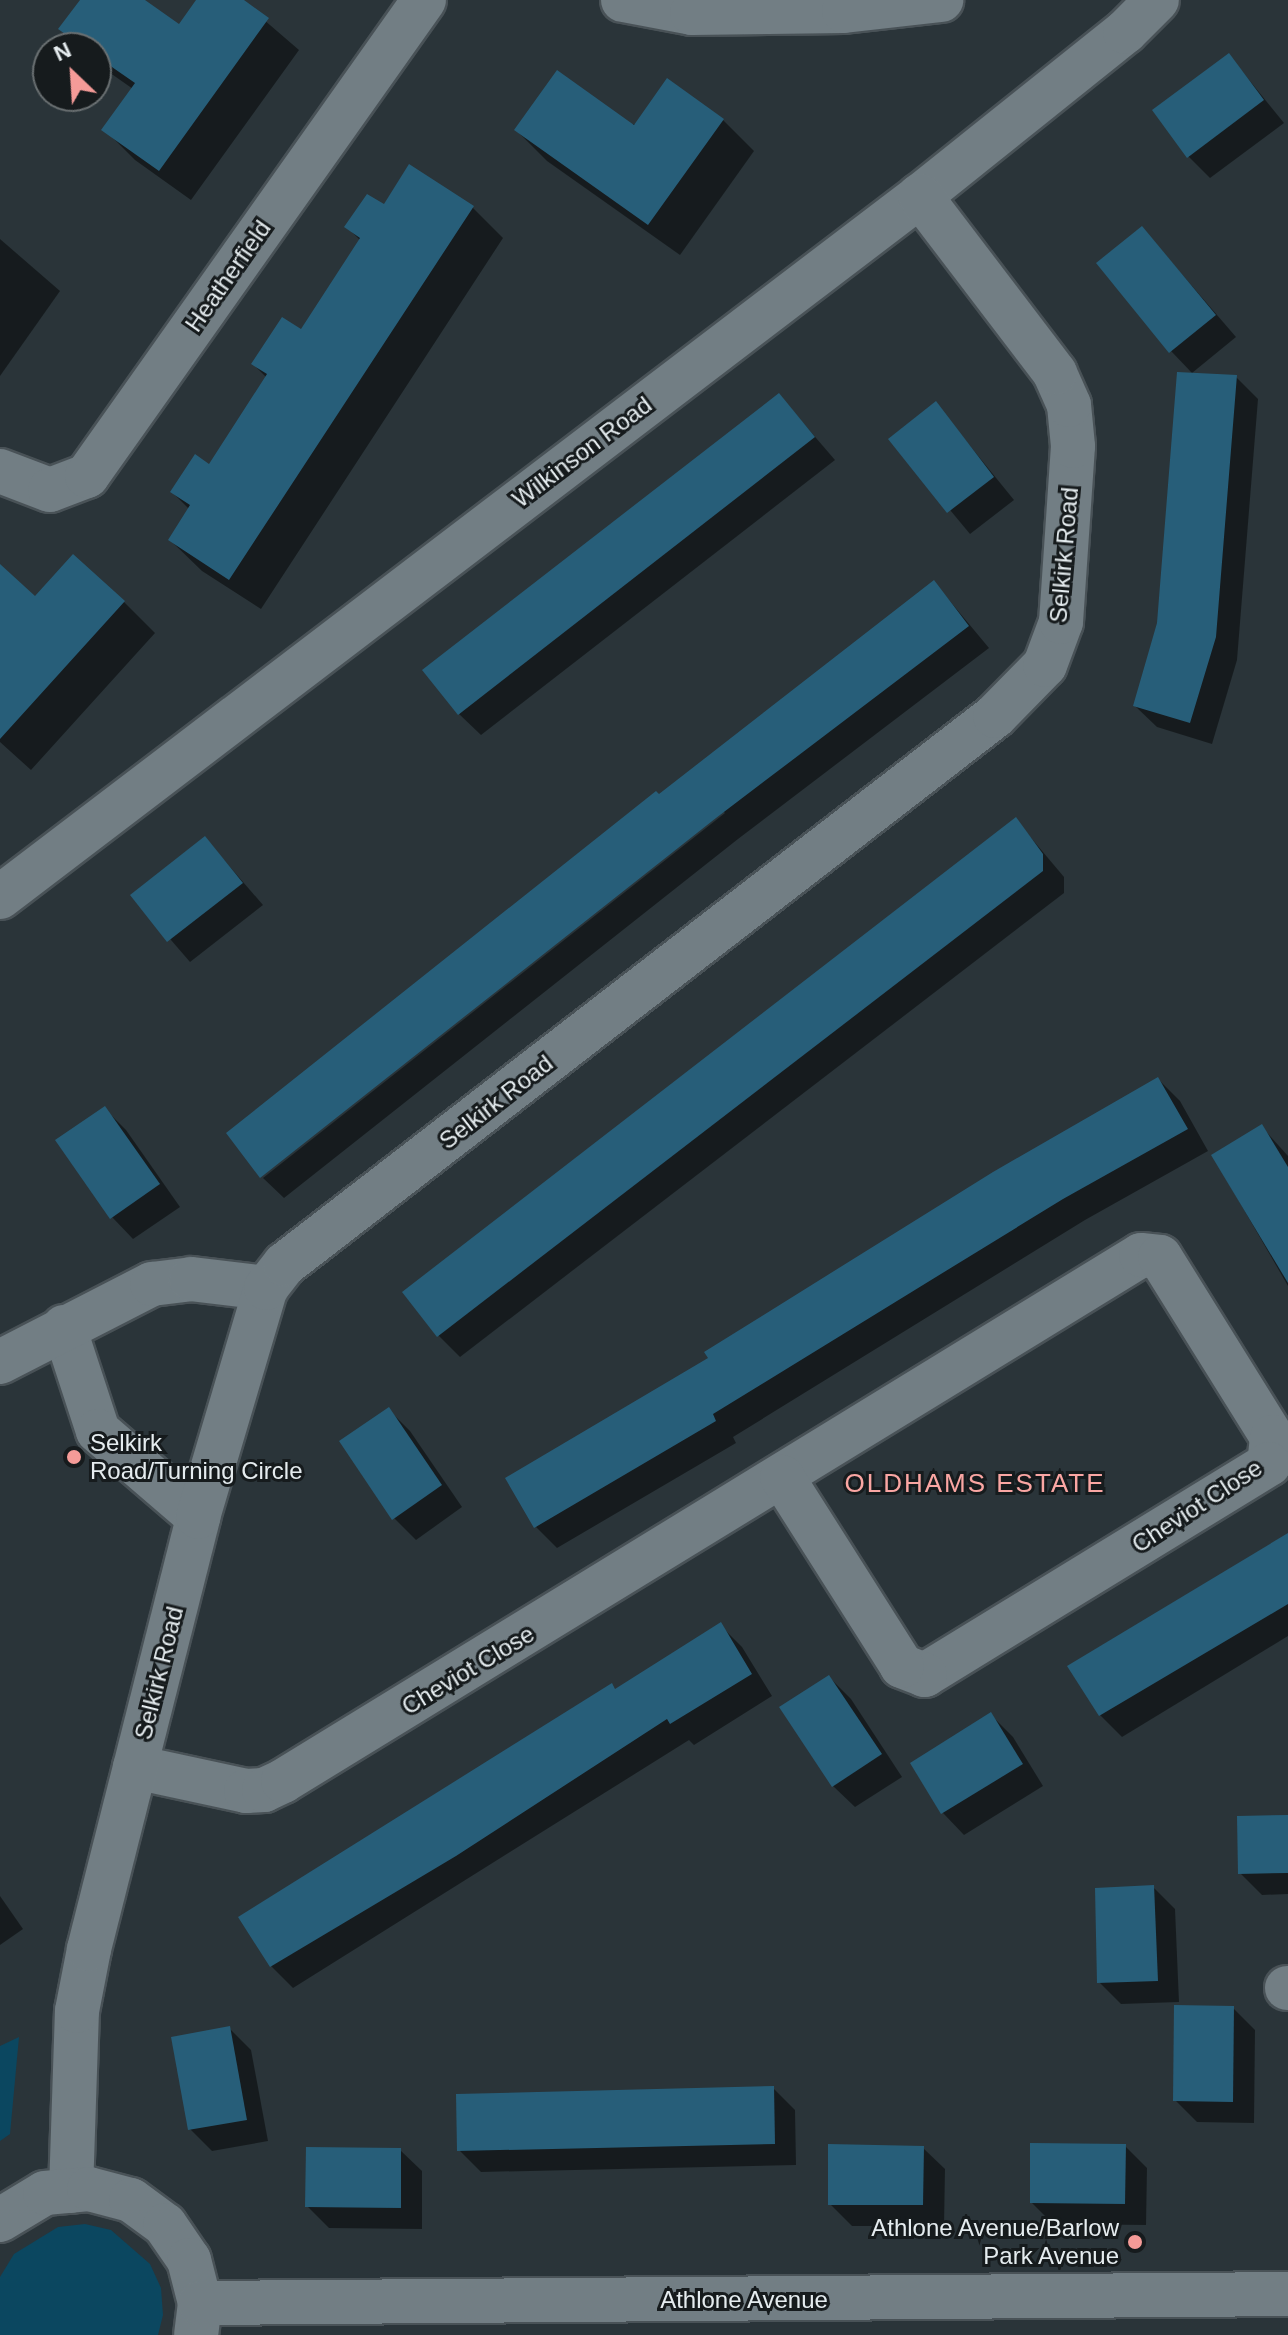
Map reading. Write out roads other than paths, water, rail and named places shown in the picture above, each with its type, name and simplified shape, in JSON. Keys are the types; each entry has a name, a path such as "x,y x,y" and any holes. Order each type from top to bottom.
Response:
{"street":[{"name":"Heatherfield","path":"0,471 50,490 87,476 424,0"},
{"path":"623,0 692,13 844,11 941,0"},
{"name":"Wilkinson Road","path":"0,897 920,196 1125,32 1157,0"},
{"name":"Selkirk Road","path":"71,2191 77,2011 198,1517 266,1288 285,1264 995,716 1045,665 1061,622 1073,446 1069,405 1055,373 920,196"},
{"name":"Cheviot Close","path":"135,1767 264,1790 782,1477 1141,1255 1160,1257 1272,1437 1269,1464 925,1675 902,1666 782,1477"},
{"path":"0,1362 152,1284 191,1279 266,1288"},
{"path":"64,1327 86,1406 98,1431 198,1517"},
{"name":"Athlone Avenue","path":"0,2220 45,2193 89,2189 131,2200 165,2225 189,2260 198,2319 1288,2294"}],"place":[{"name":"Selkirk Road/Turning Circle","path":"74,1457"},
{"name":"Athlone Avenue/Barlow Park Avenue","path":"1135,2242"}],"district":[{"name":"OLDHAMS ESTATE","path":"975,1484"}]}
